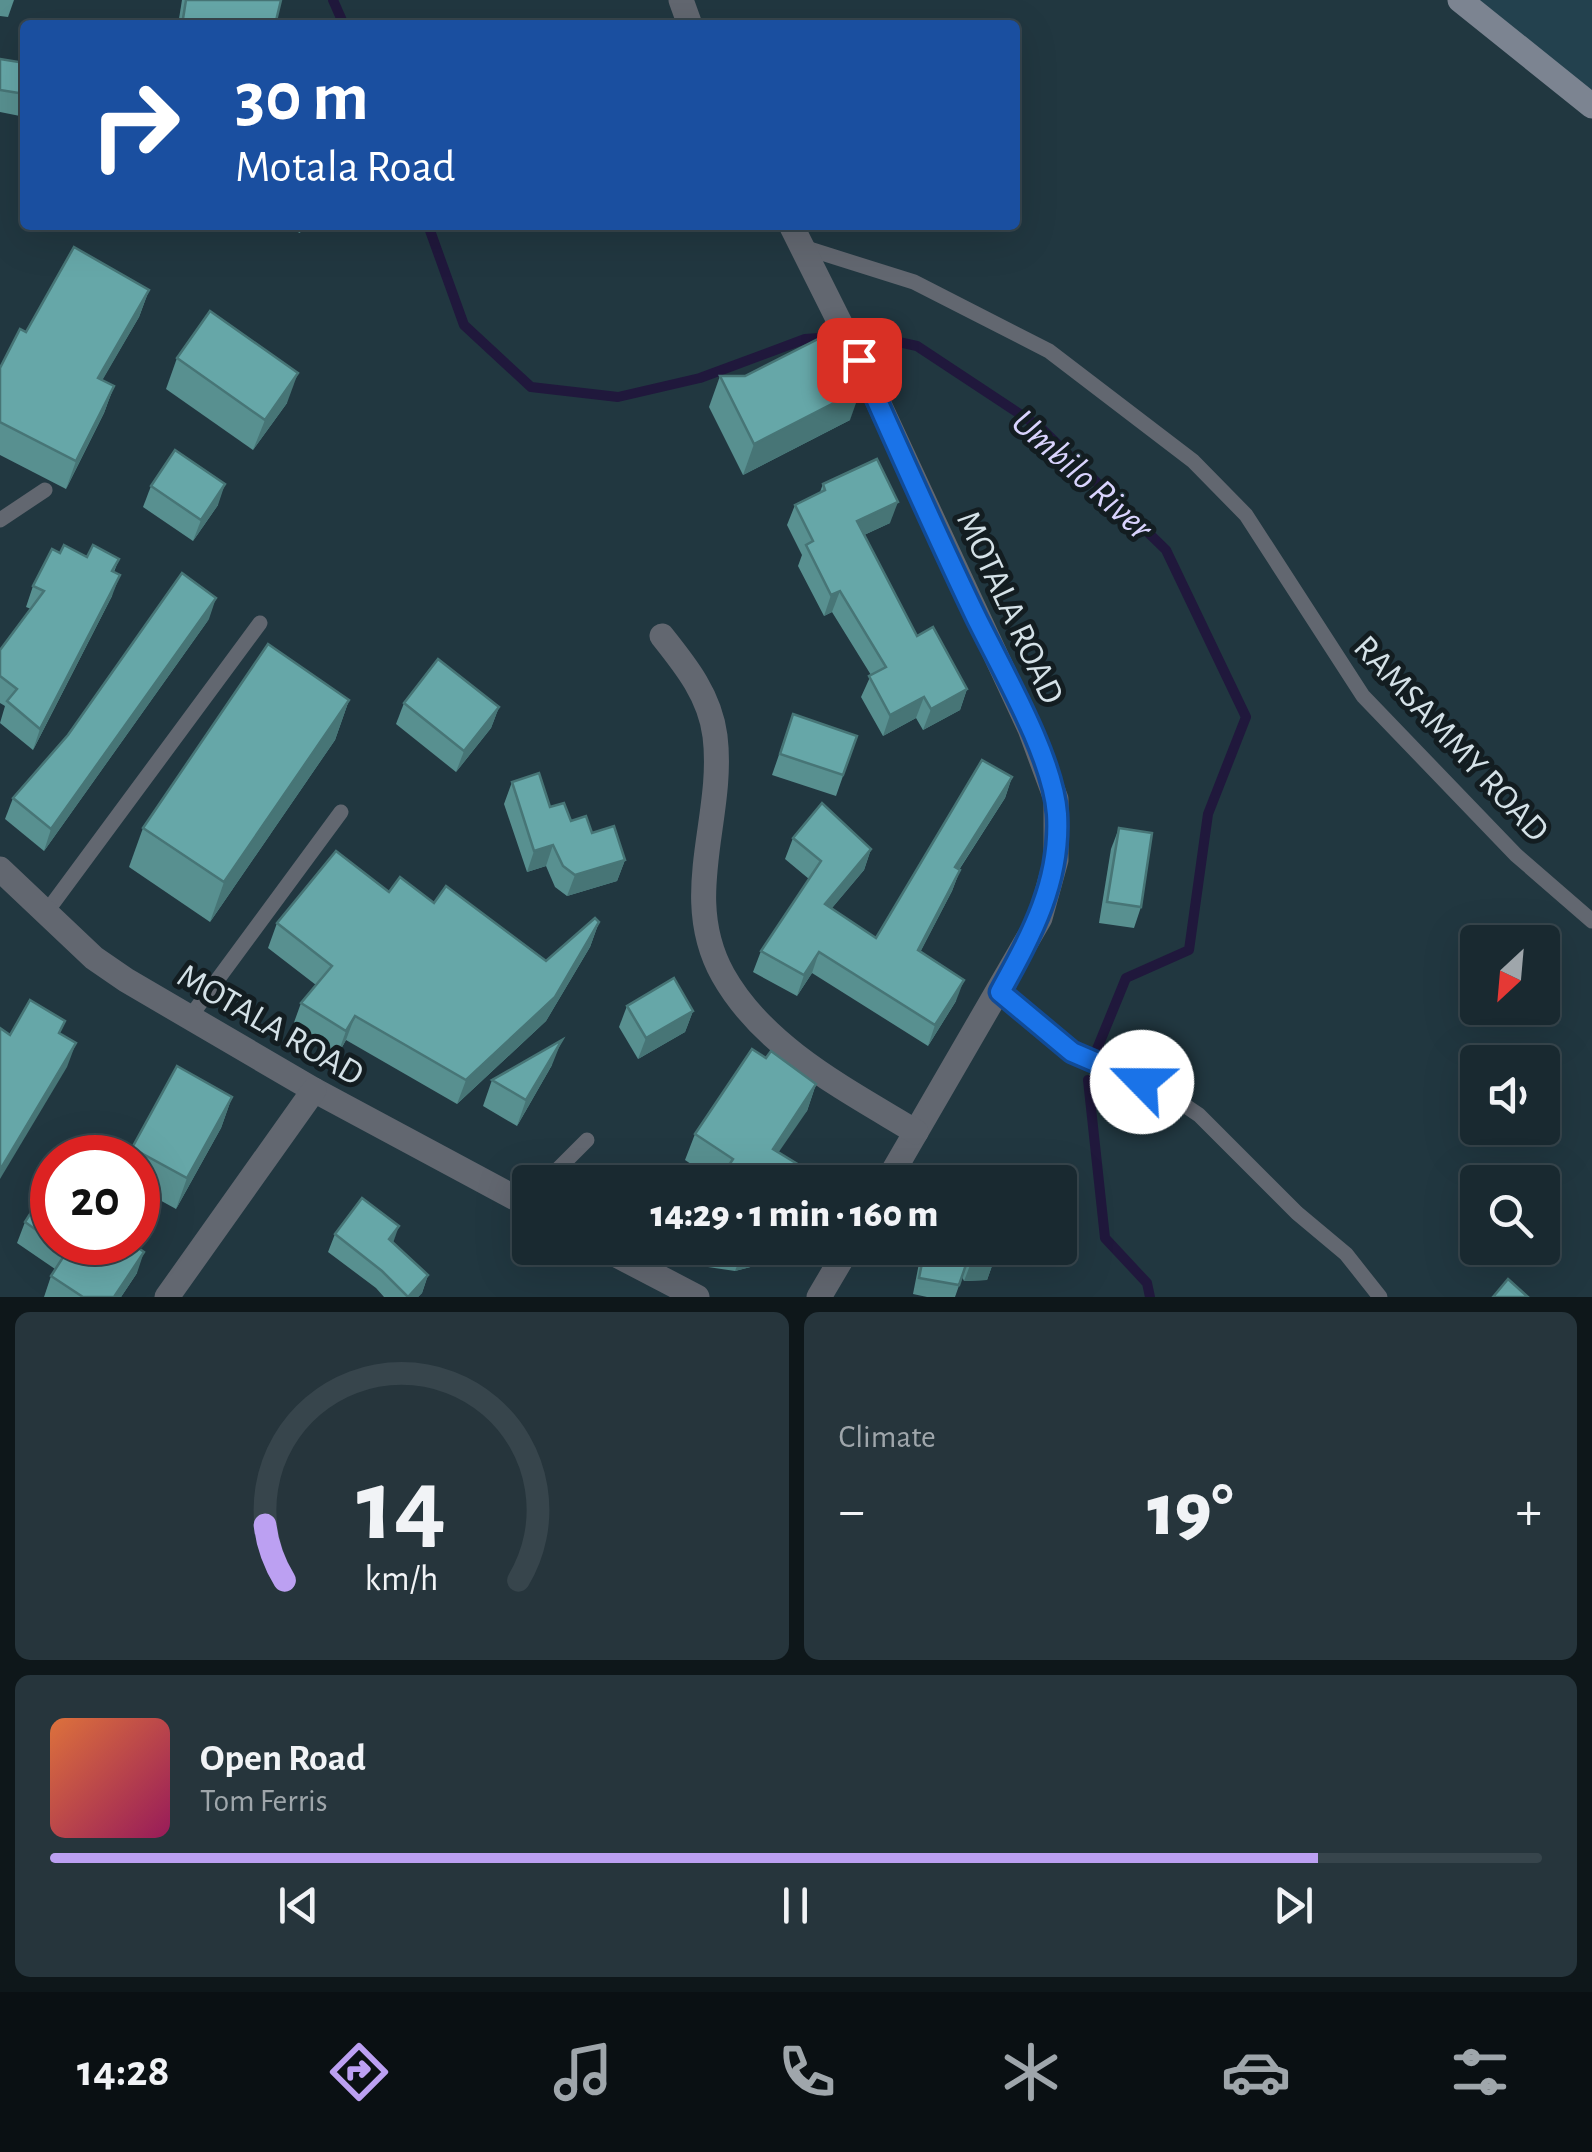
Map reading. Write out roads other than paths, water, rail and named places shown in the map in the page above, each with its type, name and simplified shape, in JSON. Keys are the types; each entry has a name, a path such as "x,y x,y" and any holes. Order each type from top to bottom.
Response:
{"street":[{"path":"1460,0 1592,106"},
{"name":"MOTALA ROAD","path":"797,236 859,360 1030,729 1056,799 1056,860 1040,918 896,1165"},
{"path":"662,636 690,672 715,735 701,895 708,940 723,976 781,1043 916,1132"},
{"name":"MOTALA ROAD","path":"0,870 116,974 314,1090 512,1194"},
{"path":"166,1297 314,1090"},
{"path":"635,1265 696,1297"},
{"path":"819,1297 838,1265"}],"lane":[{"name":"RAMSAMMY ROAD","path":"797,236 914,282 1048,351 1193,462 1246,514 1363,696 1516,854 1592,922"},
{"path":"0,520 45,490"},
{"path":"45,914 260,623"},
{"path":"190,1018 341,812"},
{"path":"1000,992 1072,1052 1165,1092 1198,1115 1297,1213 1346,1254 1380,1297"},
{"path":"562,1165 588,1140"}],"waterway":[{"name":"Umbilo River","path":"333,0 342,20"},
{"name":"Umbilo River","path":"430,230 464,325 531,387 618,397 700,378 805,339 833,337"},
{"name":"Umbilo River","path":"850,336 866,335 917,346 1041,428 1166,550 1246,717 1208,814 1189,950 1126,978 1097,1049"},
{"name":"Umbilo River","path":"1088,1080 1105,1238 1147,1283 1150,1297"}]}
